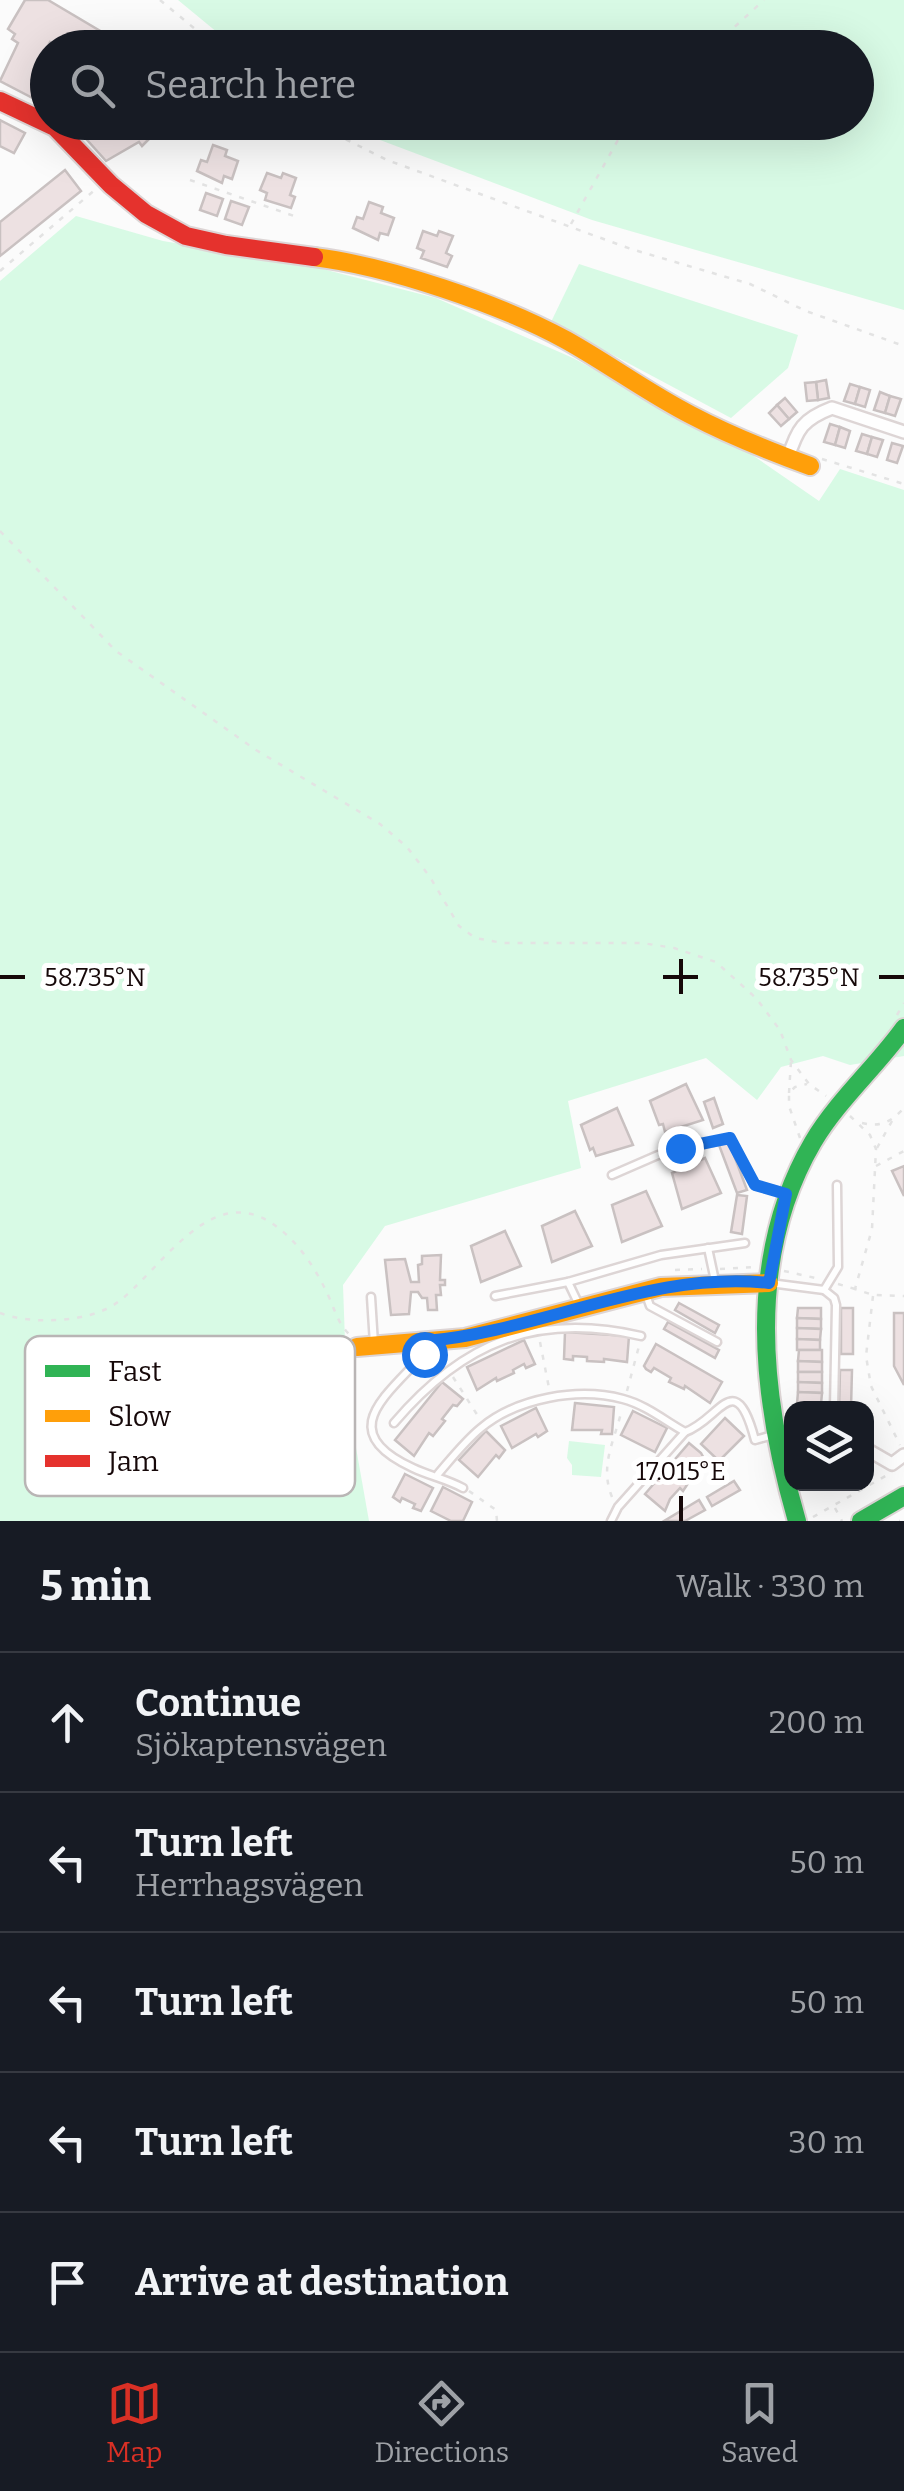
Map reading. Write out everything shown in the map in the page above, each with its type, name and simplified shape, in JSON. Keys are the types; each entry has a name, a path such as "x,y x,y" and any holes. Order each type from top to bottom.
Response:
{"street":[{"path":"0,101 30,115"},
{"path":"67,140 106,181 146,214 186,236 355,262 486,305 564,339 688,414 754,446 810,466"},
{"path":"788,458 797,430 812,417 832,408 904,432"},
{"path":"797,1521 783,1433 769,1397 769,1283 786,1194 825,1124 890,1050 899,1024"},
{"path":"368,1342 465,1338 536,1328 580,1308 661,1287 769,1283"},
{"path":"874,1453 892,1464 904,1454"},
{"path":"861,1521 904,1496"}],"lane":[{"path":"612,1176 658,1155 730,1138 755,1185 786,1194"},
{"path":"824,1290 838,1267 836,1185"},
{"path":"495,1296 568,1282 660,1255 745,1243"},
{"path":"708,1248 716,1284"},
{"path":"568,1282 580,1308"},
{"path":"769,1283 824,1290 834,1298 834,1401"},
{"path":"644,1291 650,1306 717,1342"},
{"path":"368,1342 371,1297"},
{"path":"394,1422 418,1394 450,1370 494,1344 536,1328 599,1329 641,1336"},
{"path":"426,1341 424,1354 377,1405 370,1428 372,1440 384,1452 463,1488"},
{"path":"438,1474 485,1426 517,1408 551,1398 625,1400 685,1432"},
{"path":"611,1521 620,1505 685,1432 696,1428 720,1404 730,1401 740,1406 749,1416 756,1440 783,1433"}],"path":[{"path":"160,0 196,30"},
{"path":"730,30 764,0"},
{"path":"348,140 387,160 631,249 750,284 806,312 904,346"},
{"path":"570,226 618,140"},
{"path":"190,180 297,216"},
{"path":"0,271 106,181"},
{"path":"0,530 116,651 256,750 380,824 407,848 430,877 459,926 475,938 503,943 642,943 674,948 716,962 756,998 780,1030 790,1060 809,1084 828,1097"},
{"path":"899,1024 904,1003"},
{"path":"790,1060 789,1106 800,1138 810,1126"},
{"path":"789,1094 795,1087 809,1084"},
{"path":"904,1108 876,1149 872,1228 855,1290 904,1296"},
{"path":"845,1112 870,1135 876,1149"},
{"path":"858,1122 869,1125 892,1121"},
{"path":"875,1166 904,1151"},
{"path":"0,1313 28,1322 45,1321 74,1318 114,1305 205,1222 226,1213 250,1213 272,1223 296,1244 319,1276 340,1325 352,1336"},
{"path":"873,1295 866,1356 871,1386 904,1454"},
{"path":"536,1328 551,1398"},
{"path":"620,1505 606,1482 606,1464 641,1336"},
{"path":"355,1337 368,1342"},
{"path":"450,1370 485,1426"},
{"path":"806,1521 892,1473"},
{"path":"463,1488 496,1510 497,1521"},
{"path":"834,1506 842,1521"}],"green space":[{"path":"178,0 904,0 904,310 592,220 380,140 874,140 874,30 214,30"},
{"path":"76,216 163,241 307,265 436,298 573,358 748,452 819,501 840,469 904,490 904,1056 850,1065 823,1056 781,1067 757,1100 706,1058 568,1101 581,1168 385,1226 343,1285 345,1336 25,1336 25,1496 355,1496 355,1442 369,1521 0,1521 0,281"},
{"path":"579,264 798,335 788,368 731,418 551,322"},
{"path":"569,1441 605,1445 601,1477 572,1475 567,1458"}],"building":[{"path":"25,0 48,0 99,30 30,30 30,97 0,81 18,43 8,29"},
{"path":"0,120 25,133 14,153 0,146"},
{"path":"87,140 148,140 142,146 139,142 106,161"},
{"path":"213,145 227,150 225,156 238,161 232,179 224,176 222,183 197,171 201,160 207,162"},
{"path":"65,170 81,191 0,256 0,222"},
{"path":"267,173 296,178 290,195 295,197 291,208 265,200 267,193 260,190"},
{"path":"206,193 223,199 217,216 200,210"},
{"path":"231,201 249,207 242,225 225,219"},
{"path":"369,202 383,207 381,213 394,218 388,235 380,233 378,240 353,228 357,217 363,219"},
{"path":"423,231 453,236 446,253 452,256 447,267 421,258 424,251 417,248"},
{"path":"826,380 829,398 818,400 816,382"},
{"path":"816,382 818,400 807,401 805,383"},
{"path":"850,384 860,387 855,404 844,401"},
{"path":"860,387 870,390 865,407 855,404"},
{"path":"880,392 890,396 885,413 874,410"},
{"path":"890,396 901,399 895,416 885,413"},
{"path":"785,398 797,412 789,419 777,405"},
{"path":"777,405 789,419 781,426 769,413"},
{"path":"830,424 840,427 835,445 824,442"},
{"path":"840,427 850,431 845,448 835,445"},
{"path":"862,434 872,437 867,454 856,451"},
{"path":"872,437 883,440 877,457 867,454"},
{"path":"892,443 903,446 897,463 887,460"},
{"path":"686,1084 703,1120 665,1132 650,1101"},
{"path":"714,1098 723,1124 713,1128 704,1102"},
{"path":"617,1108 633,1145 596,1156 581,1125"},
{"path":"729,1142 747,1190 737,1193 719,1145"},
{"path":"705,1158 721,1193 682,1209 672,1173"},
{"path":"904,1166 904,1196 892,1171"},
{"path":"646,1191 662,1226 622,1242 612,1205"},
{"path":"737,1195 747,1196 742,1234 731,1232"},
{"path":"575,1211 592,1246 552,1262 542,1226"},
{"path":"505,1231 521,1266 481,1282 471,1246"},
{"path":"441,1255 440,1280 445,1280 445,1285 440,1285 441,1295 436,1295 437,1310 428,1310 427,1298 411,1292 409,1314 391,1315 385,1260 405,1259 411,1282 419,1282 422,1256"},
{"path":"679,1303 719,1325 715,1333 675,1310"},
{"path":"798,1308 821,1308 821,1319 797,1318"},
{"path":"841,1308 853,1308 853,1354 841,1354"},
{"path":"894,1313 904,1313 904,1385 894,1366"},
{"path":"797,1318 821,1319 821,1329 797,1328"},
{"path":"668,1322 719,1350 715,1358 664,1329"},
{"path":"797,1328 821,1329 820,1340 797,1339"},
{"path":"565,1332 629,1336 627,1362 587,1361 587,1357 573,1356 573,1360 564,1359"},
{"path":"797,1339 820,1340 820,1350 797,1350"},
{"path":"524,1340 535,1364 526,1368 524,1364 514,1373 477,1390 467,1367"},
{"path":"656,1344 722,1382 710,1403 685,1386 684,1389 669,1382 671,1378 654,1368 651,1372 646,1369"},
{"path":"799,1350 822,1350 822,1362 798,1361"},
{"path":"798,1361 822,1362 822,1372 798,1372"},
{"path":"840,1370 852,1370 851,1401 839,1401"},
{"path":"798,1372 822,1372 822,1383 798,1382"},
{"path":"442,1382 463,1399 453,1405 442,1419 445,1421 433,1436 429,1433 414,1456 395,1440"},
{"path":"798,1382 822,1383 822,1393 798,1392"},
{"path":"798,1392 822,1393 821,1401 797,1401"},
{"path":"575,1403 614,1407 612,1434 572,1430"},
{"path":"536,1408 547,1431 512,1448 501,1426"},
{"path":"633,1411 667,1428 655,1452 621,1435"},
{"path":"725,1418 744,1436 719,1461 701,1444"},
{"path":"486,1431 505,1450 478,1477 459,1460"},
{"path":"689,1443 707,1464 701,1471 698,1468 683,1491 680,1488 670,1499 665,1511 645,1494"},
{"path":"405,1474 433,1488 421,1511 413,1508 415,1504 393,1497"},
{"path":"734,1481 740,1490 712,1506 707,1497"},
{"path":"443,1487 472,1502 463,1521 451,1521 431,1511"},
{"path":"699,1500 705,1510 685,1521 664,1521"}],"traffic: fast":[{"path":"797,1521 768,1377 766,1328 777,1233 791,1187 813,1142 904,1028"},
{"path":"861,1521 904,1496"}],"traffic: slow":[{"path":"314,257 409,278 509,313 566,340 705,422 810,466"},
{"path":"357,1347 465,1338 661,1287 769,1283"}],"traffic: jam":[{"path":"0,101 30,115"},
{"path":"68,140 146,214 186,236 314,257"}],"route":[{"path":"424,1354 426,1341 465,1338 661,1287 769,1283 786,1194 755,1185 730,1138 680,1148"}]}
